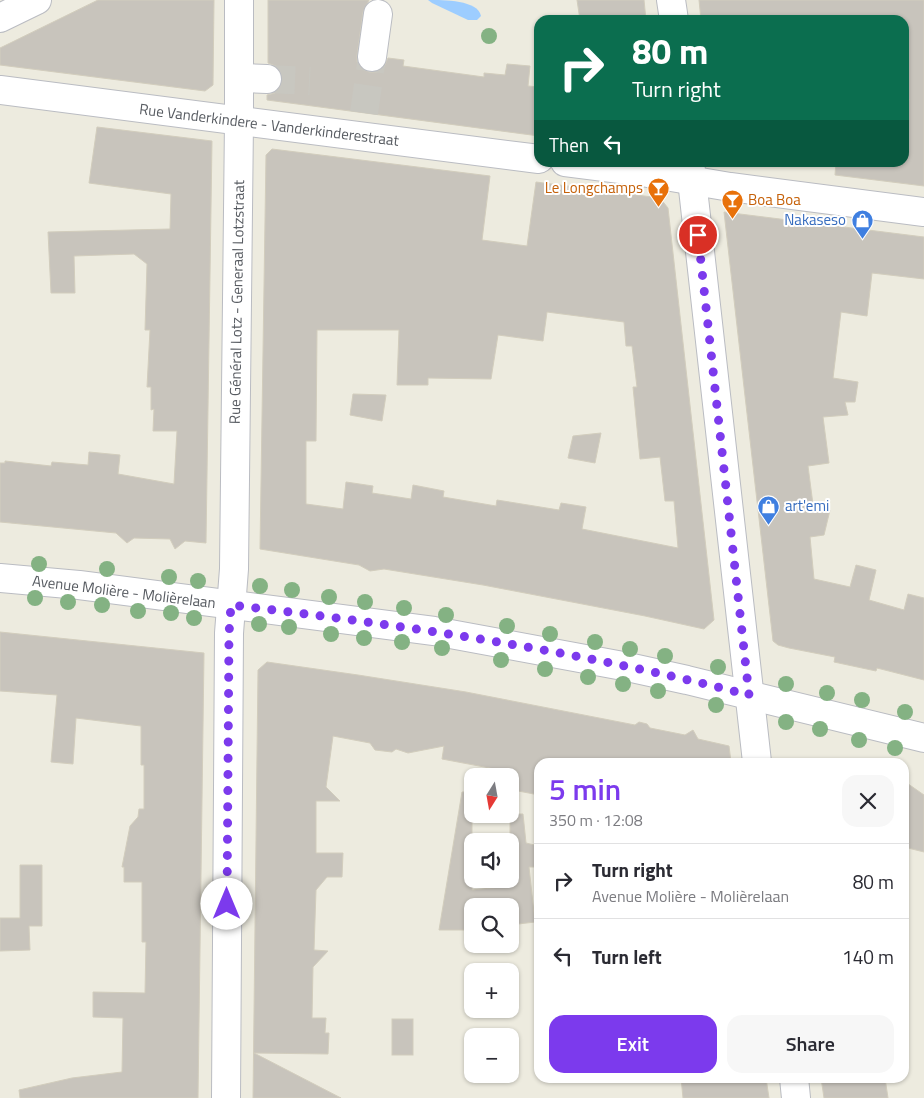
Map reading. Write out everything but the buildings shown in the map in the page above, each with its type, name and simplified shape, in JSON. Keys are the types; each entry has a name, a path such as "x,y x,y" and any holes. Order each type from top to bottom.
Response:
{"street":[{"path":"0,18 37,0"},
{"name":"Rue Général Lotz - Generaal Lotzstraat","path":"226,1098 229,653 234,569 239,0"},
{"path":"671,0 673,15"},
{"path":"372,58 378,14"},
{"path":"239,78 267,79"},
{"name":"Rue Vanderkindere - Vanderkinderestraat","path":"0,90 239,121 362,125 534,158"},
{"path":"628,167 691,172 924,212"},
{"path":"691,172 757,758"},
{"name":"Avenue Molière - Molièrelaan","path":"0,578 79,584 434,631 623,666 924,738"},
{"path":"794,1083 796,1098"}],"water":[{"path":"428,0 467,4 479,11 481,16 477,20 468,20"}],"tunnel":[{"path":"364,113 372,57"},
{"path":"267,79 310,81"}],"place":[{"name":"Le Longchamps","path":"659,207"},
{"name":"Boa Boa","path":"732,219"},
{"name":"Nakaseso","path":"862,239"},
{"name":"art'emi","path":"769,525"}],"route":[{"path":"227,904 229,634 231,605 434,631 623,666 749,695 698,235"}]}
